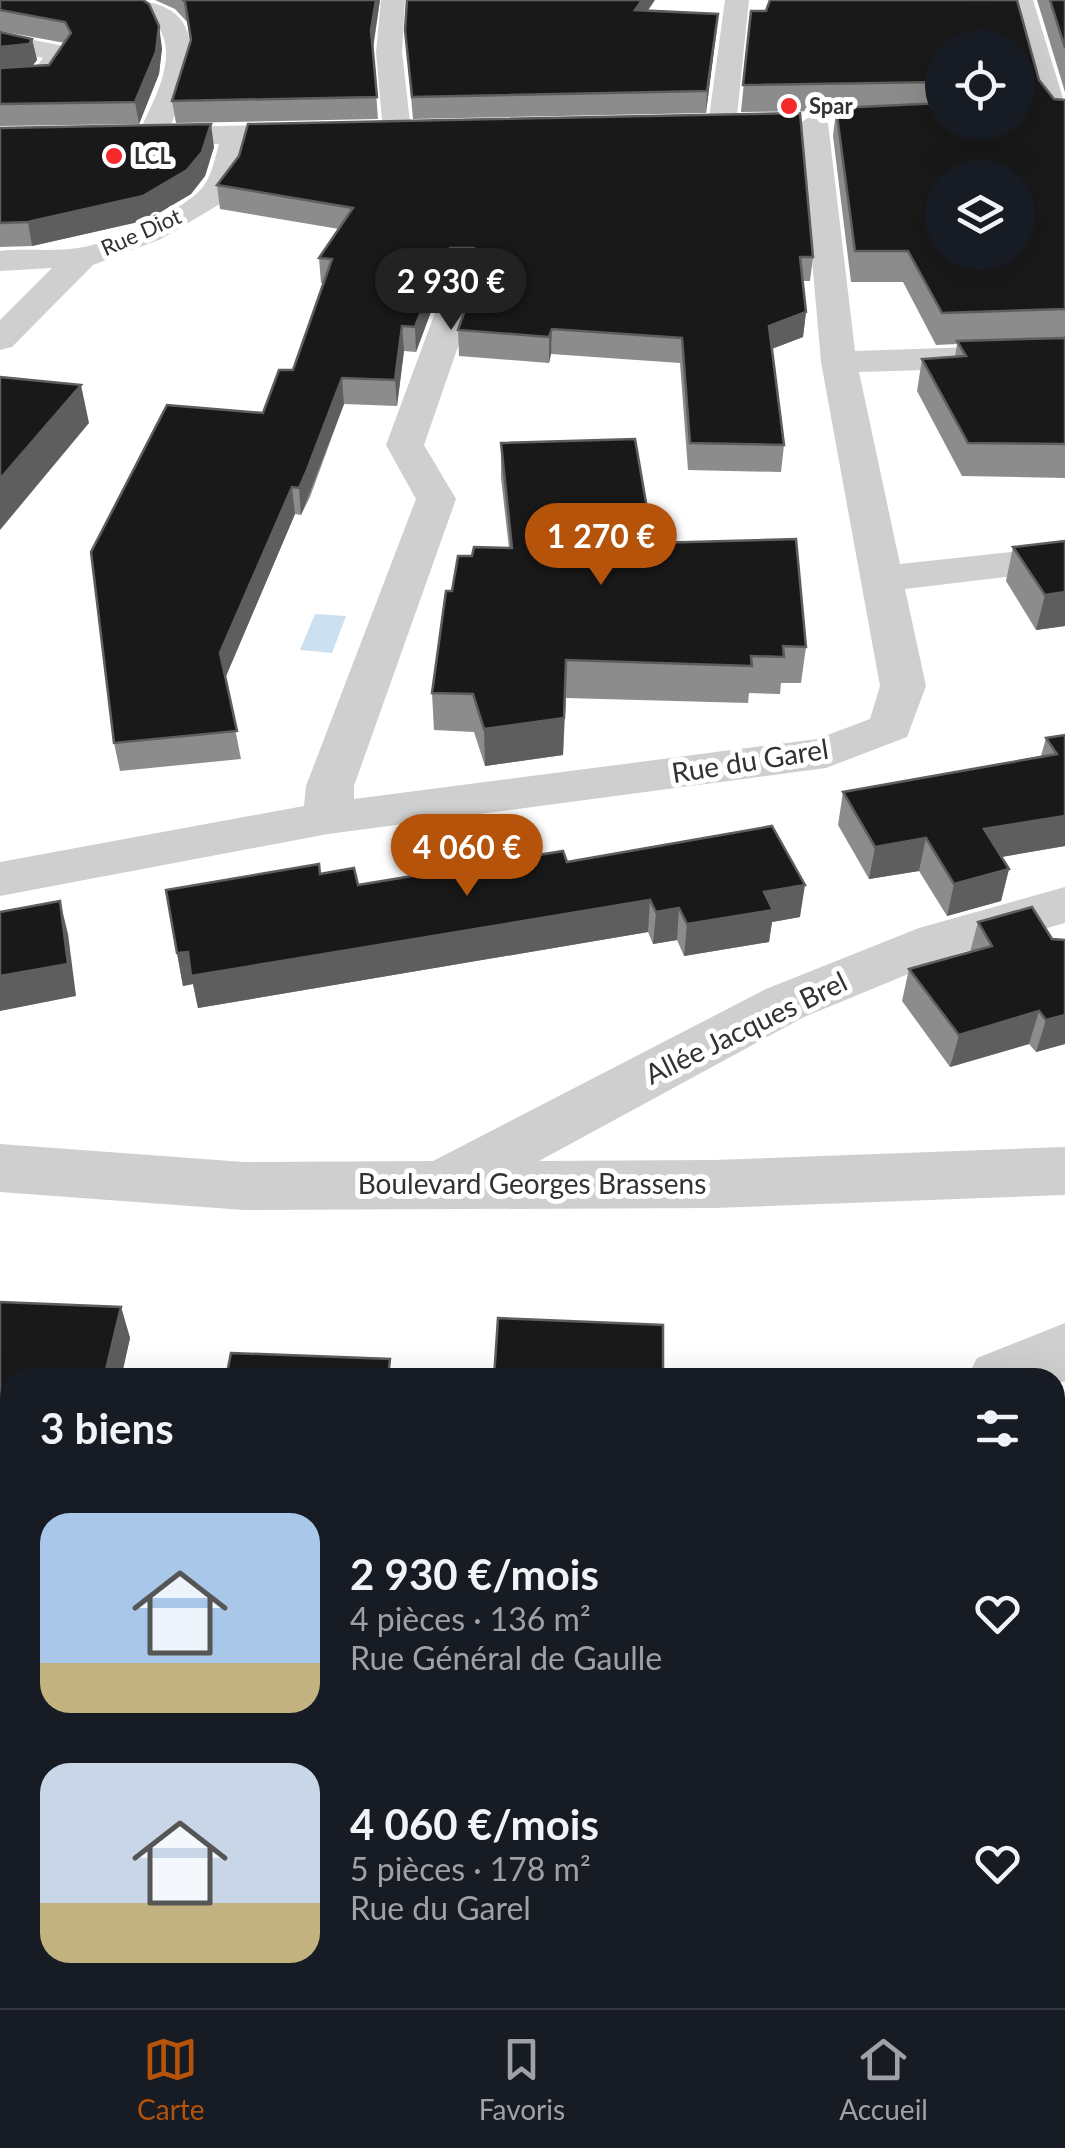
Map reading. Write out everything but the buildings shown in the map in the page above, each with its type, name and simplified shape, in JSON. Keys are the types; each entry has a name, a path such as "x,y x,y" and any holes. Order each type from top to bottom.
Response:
{"street":[{"path":"136,0 160,17 182,47 180,68 152,136"},
{"path":"0,139 410,131 389,52 393,0"},
{"path":"685,126 722,125 737,0"},
{"path":"1021,0 1053,120"},
{"path":"0,41 59,53 43,78 0,80"},
{"name":"Rue du Garel","path":"0,879 328,818 826,753 891,727 904,686 838,362 801,124 722,125"},
{"name":"Rue Diot","path":"0,260 33,255 82,257 175,220 211,197 226,172 235,134"},
{"path":"0,340 82,257"},
{"path":"328,818 330,786 436,499 405,445 463,282"},
{"path":"838,362 1065,355"},
{"path":"882,579 1065,558"},
{"name":"Allée Jacques Brel","path":"440,1185 786,1004 938,940 1065,905"},
{"name":"Boulevard Georges Brassens","path":"0,1168 244,1186 714,1184 1065,1170"},
{"path":"1024,1368 1065,1351"}],"water":[{"path":"315,614 346,616 332,653 300,650"}],"place":[{"name":"Spar","path":"789,106"},
{"name":"LCL","path":"114,156"}]}
